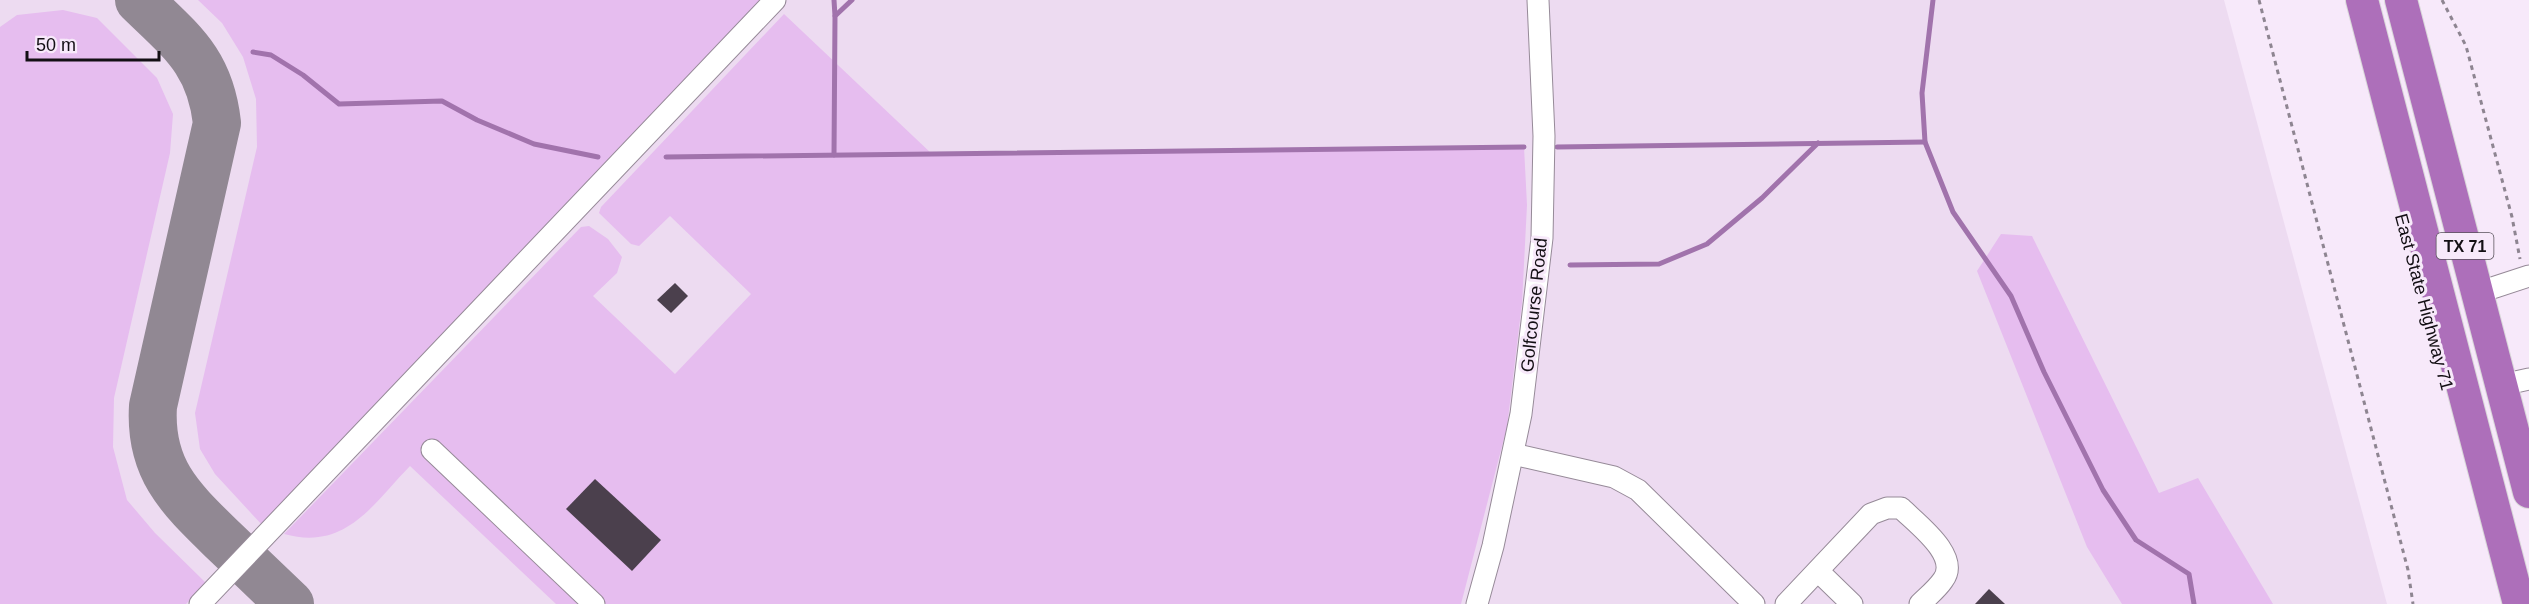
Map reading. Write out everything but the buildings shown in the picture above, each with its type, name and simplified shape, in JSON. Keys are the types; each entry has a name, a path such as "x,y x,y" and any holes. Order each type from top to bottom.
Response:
{"highway":[{"name":"East State Highway 71","path":"2345,0 2502,604"},
{"path":"2362,0 2519,604"},
{"name":"TX 71","path":"2401,0 2477,293 2515,382 2529,492"}],"street":[{"path":"200,604 776,0"},
{"name":"Golfcourse Road","path":"1477,604 1493,546 1521,414 1542,238 1544,136 1538,0"},
{"path":"2477,293 2527,277"},
{"path":"432,450 594,604"},
{"path":"1513,454 1614,477 1633,486 1754,604"},
{"path":"1786,604 1871,514 1887,508 1901,508 1945,552 1948,566 1945,579 1920,604"},
{"path":"1818,571 1852,604"}],"path":[{"path":"2259,0 2408,570 2413,604"},
{"path":"2442,0 2466,46 2527,277"}],"shaded area":[{"path":"0,0 2224,0 2387,604 0,604"},
{"path":"198,0 762,0 263,526 215,474 200,449 195,413 257,147 256,99 243,57 222,23"},
{"path":"63,10 97,18 157,78 173,114 170,153 114,398 113,447 127,500 155,533 206,583 186,604 0,604 0,27 17,15"},
{"path":"784,14 932,154 1524,147 1527,205 1522,303 1507,427 1461,604 556,604 410,466 370,509 341,530 324,536 306,538 284,534 581,227 589,226 608,239 622,257 617,273 593,296 675,374 751,294 670,216 639,246 631,244 599,213 601,207"},
{"path":"2001,234 2032,236 2159,493 2198,478 2273,604 2122,604 2087,547 1977,271"}],"waterway":[{"path":"834,0 835,16"},
{"path":"834,155 835,16 852,0"},
{"path":"1933,0 1922,93 1925,142 1953,212 2011,296 2044,372 2103,490 2136,540 2189,574 2194,604"},
{"path":"253,52 271,55 303,75 339,104 442,101 477,120 534,144 598,157"},
{"path":"1557,147 1925,142"},
{"path":"1570,265 1659,264 1707,244 1762,198 1818,143"},
{"path":"666,157 1524,147"}],"taxiway":[{"path":"139,0 180,41 200,68 208,83 217,123 153,406 156,448 162,466 181,496 290,604"}]}
